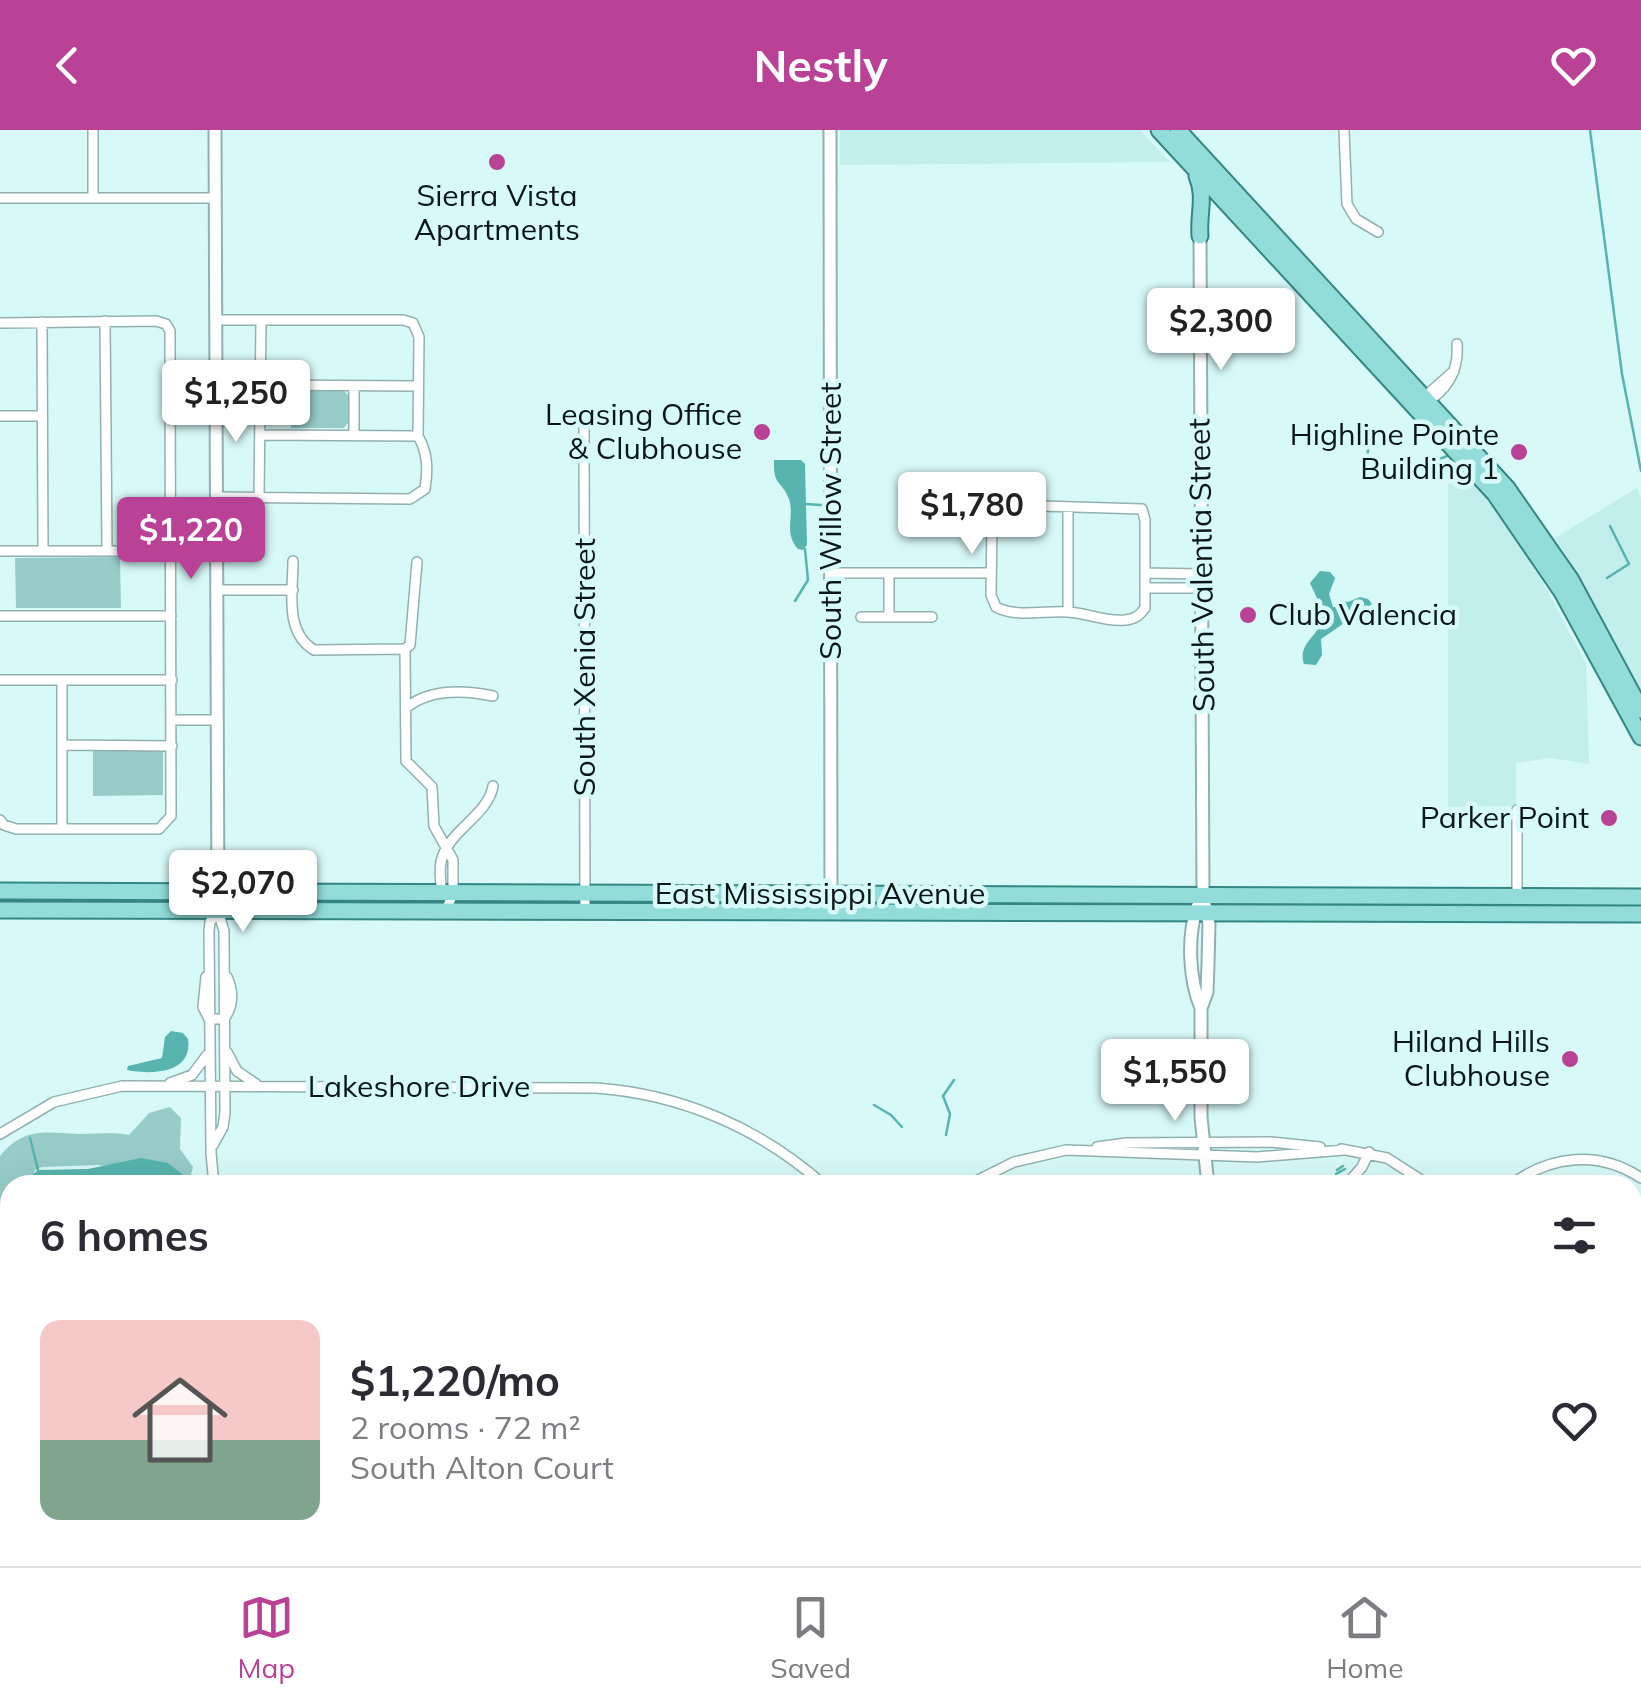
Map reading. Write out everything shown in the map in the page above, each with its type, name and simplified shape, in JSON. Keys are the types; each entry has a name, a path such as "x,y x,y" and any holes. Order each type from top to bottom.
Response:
{"main road":[{"path":"1159,130 1192,166 1226,192 1236,213 1486,462 1537,528 1578,592 1641,710"},
{"path":"1178,130 1226,192 1424,401 1523,531 1564,595 1641,737"},
{"path":"1192,166 1203,198 1200,236"},
{"path":"1199,217 1226,192"},
{"path":"1200,236 1212,214 1236,213"},
{"name":"East Mississippi Avenue","path":"0,890 1641,897"},
{"name":"East Mississippi Avenue","path":"0,910 1641,914"}],"street":[{"path":"93,130 93,198"},
{"path":"210,1153 224,1121 224,1019 231,1009 232,992 224,970 223,921 218,910 215,130"},
{"name":"South Willow Street","path":"830,130 831,912"},
{"path":"1344,130 1347,204 1356,218 1378,232"},
{"path":"0,198 215,198"},
{"name":"South Valentia Street","path":"1200,236 1203,894 1192,974 1201,1008 1207,1175"},
{"path":"216,320 408,321 418,331 418,436 425,448 427,478 426,489 416,498 216,497"},
{"path":"106,321 107,550"},
{"path":"259,497 261,321"},
{"path":"42,322 43,551"},
{"path":"0,323 166,324 170,331 172,404 171,816 161,828 16,829 0,820"},
{"path":"1424,401 1450,382 1457,344"},
{"path":"260,385 417,386"},
{"path":"354,386 354,436"},
{"path":"172,404 216,405"},
{"path":"0,416 41,416"},
{"name":"South Xenia Street","path":"584,422 586,911"},
{"path":"260,436 418,436"},
{"path":"1010,506 1068,507 1142,509 1145,608 1139,617 1103,620 1068,612 1007,612 996,606 991,573 992,522 997,511 1010,506"},
{"path":"1068,507 1068,612"},
{"path":"0,551 172,551"},
{"path":"293,561 294,627 314,650 405,649 410,645 416,562"},
{"path":"831,573 991,573"},
{"path":"888,617 889,573"},
{"path":"1145,573 1201,574"},
{"path":"1145,588 1201,588"},
{"path":"216,590 293,590"},
{"path":"0,616 171,616"},
{"path":"860,618 932,617"},
{"path":"405,649 406,760 432,787 434,826 452,860 446,911"},
{"path":"0,680 172,680"},
{"path":"62,680 62,829"},
{"path":"406,708 441,693 493,696"},
{"path":"172,720 217,720"},
{"path":"62,746 172,746"},
{"path":"446,852 491,798 493,786"},
{"path":"1516,810 1516,895"},
{"path":"213,1175 209,970 210,922 218,910"},
{"path":"210,1019 224,1019"},
{"path":"225,1047 238,1072 263,1086"},
{"path":"157,1086 192,1075 204,1064 210,1048"},
{"name":"Lakeshore Drive","path":"0,1134 65,1098 108,1088 581,1087 629,1091 687,1105 737,1126 811,1175"},
{"path":"989,1175 1023,1159 1060,1150 1124,1143 1203,1148 1279,1142 1368,1152 1395,1162 1414,1175"},
{"path":"1355,1175 1368,1152"},
{"path":"1528,1175 1548,1164 1576,1159 1612,1164 1635,1175"}],"shaded area":[{"path":"840,130 1140,130 1170,162 840,165"},
{"path":"291,391 344,391 348,395 348,423 344,428 291,428"},
{"path":"1448,454 1496,510 1541,579 1586,663 1589,764 1551,758 1516,763 1516,806 1448,807"},
{"path":"774,460 801,460 805,464 807,545 803,550 791,537 790,506 776,479"},
{"path":"1637,488 1641,499 1641,691 1555,538"},
{"path":"120,557 121,608 16,608 15,558"},
{"path":"1320,571 1330,572 1335,578 1329,594 1333,607 1340,600 1348,602 1360,597 1372,604 1321,639 1322,655 1316,665 1304,664 1305,647 1321,624 1321,607 1310,583"},
{"path":"93,751 163,751 163,795 93,796"},
{"path":"171,1031 183,1033 188,1039 188,1051 177,1066 159,1072 127,1070 128,1066 162,1058 165,1037"},
{"path":"170,1107 181,1118 180,1149 193,1167 191,1175 98,1165 42,1167 33,1175 0,1175 0,1156 27,1136 129,1135 149,1113"},
{"path":"141,1158 168,1163 182,1175 32,1175 38,1170 88,1169"}],"waterway":[{"path":"1590,130 1622,374 1641,471"},
{"path":"1364,440 1369,444 1366,464"},
{"path":"1435,461 1447,456"},
{"path":"1391,473 1416,470 1432,462"},
{"path":"805,504 821,505"},
{"path":"1607,578 1629,564 1610,526"},
{"path":"795,601 808,580 805,549"},
{"path":"946,1135 950,1114 943,1096 954,1080"},
{"path":"874,1105 902,1127"},
{"path":"30,1138 38,1170"},
{"path":"1337,1170 1343,1166"},
{"path":"1336,1174 1345,1169"}],"place":[{"name":"Sierra Vista Apartments","path":"497,162"},
{"name":"Leasing Office & Clubhouse","path":"762,432"},
{"name":"Highline Pointe Building 1","path":"1519,452"},
{"name":"Club Valencia","path":"1248,615"},
{"name":"Parker Point","path":"1609,818"},
{"name":"Hiland Hills Clubhouse","path":"1570,1059"}]}
